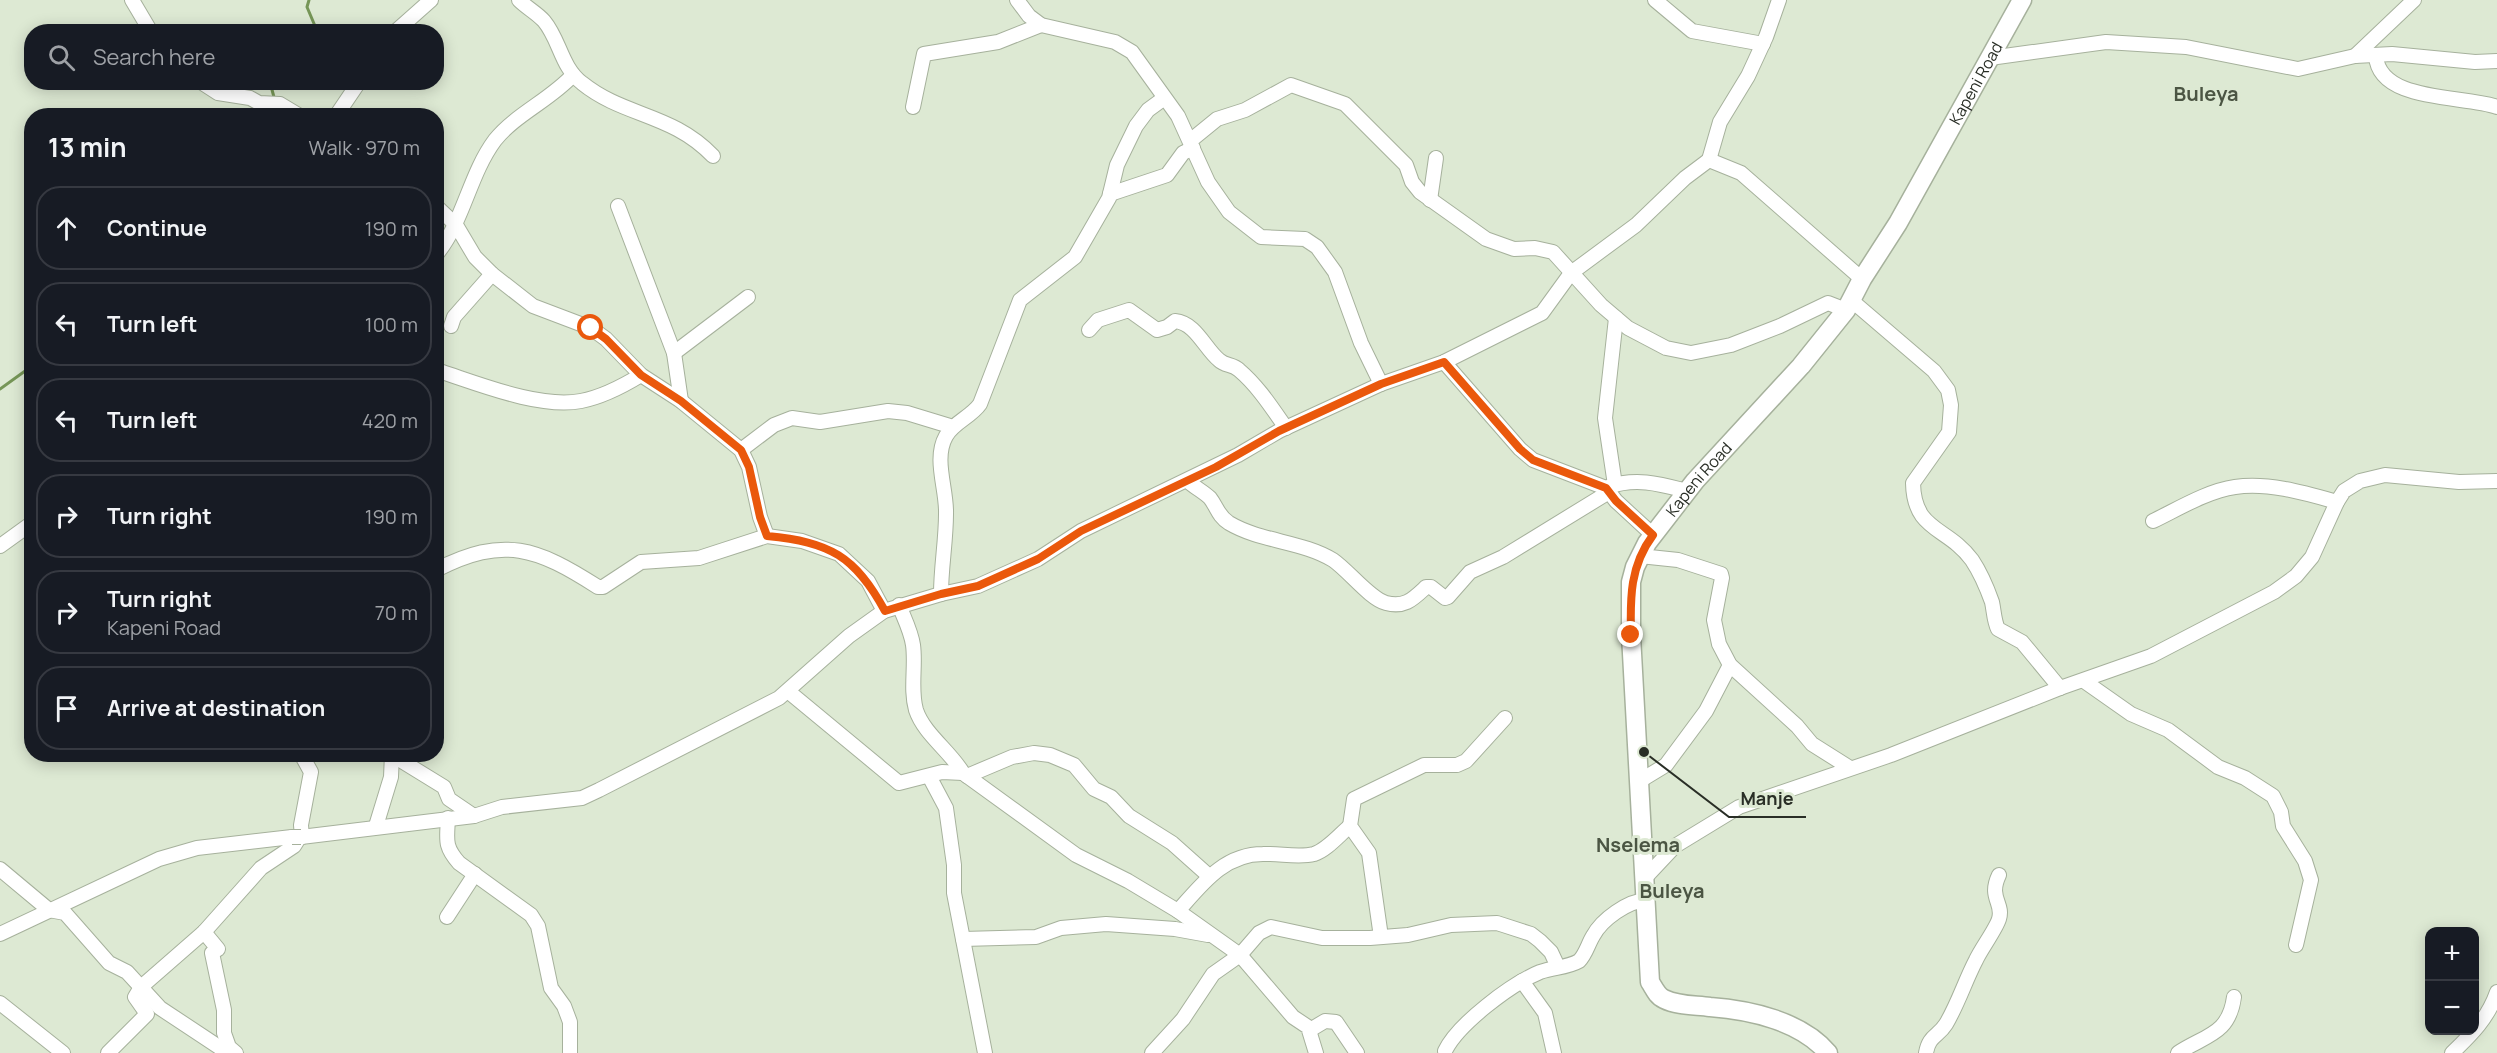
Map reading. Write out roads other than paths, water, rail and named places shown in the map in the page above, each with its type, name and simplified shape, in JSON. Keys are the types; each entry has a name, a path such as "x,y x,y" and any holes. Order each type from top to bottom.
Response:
{"main road":[{"name":"Kapeni Road","path":"1828,1053 1816,1040 1792,1026 1731,1009 1674,1003 1660,997 1650,982 1638,782 1630,605 1631,582 1640,556 1687,491 1801,366 1848,305 1898,224 2022,0"}],"street":[{"path":"132,0 147,24"},
{"path":"403,24 431,0"},
{"path":"519,0 544,21 573,75 602,96 674,125 698,141 713,156"},
{"path":"1017,0 1029,16 1041,26"},
{"path":"1655,0 1692,32 1763,44"},
{"path":"0,934 159,859 197,848 474,816 502,807 582,798 789,692 849,636 885,611 899,605 978,586 1038,559 1081,531 1188,481 1286,428 1381,384 1444,362 1542,313 1571,273 1636,225 1685,178 1709,160 1720,122 1763,44 1779,0"},
{"path":"2355,56 2415,0"},
{"path":"913,107 924,54 998,42 1041,26 1083,33 1127,48 1178,116 1217,197 1245,227 1270,239 1309,241 1329,261 1361,343 1381,384"},
{"path":"1990,58 2106,42 2186,46 2298,69 2355,56 2401,54 2475,62 2497,61"},
{"path":"2376,56 2380,69 2405,89 2497,107"},
{"path":"444,243 456,225 478,171 496,140 573,75"},
{"path":"1110,194 1167,175 1191,144 1217,119 1245,110 1291,86 1298,86 1345,104 1406,165 1416,188 1430,200 1486,239 1514,249 1535,248 1553,252 1600,306 1666,348 1691,353 1731,345 1780,326 1828,303 1848,305 1878,321 1942,380 1952,405 1951,426 1914,480 1918,513 1922,519 1952,540 1972,561 1991,601 1998,629 2022,642 2060,688"},
{"path":"212,90 250,98 260,103 280,104 287,108"},
{"path":"341,108 354,90"},
{"path":"941,594 946,514 940,457 944,440 953,427 981,404 1020,300 1070,262 1110,194 1117,165 1136,126 1148,110 1163,99"},
{"path":"1430,200 1436,158"},
{"path":"1709,160 1741,173 1862,279"},
{"path":"618,206 627,224 674,353 681,401"},
{"path":"444,214 456,225 475,257 492,274 533,306 591,328 606,339 641,375 681,401 741,450 749,467 760,517 767,536"},
{"path":"451,326 460,310 492,274"},
{"path":"674,353 748,297"},
{"path":"1089,330 1098,320 1129,310 1157,330 1175,321 1181,322 1200,336 1219,361 1239,369 1263,396 1286,428"},
{"path":"1610,488 1605,418 1616,318"},
{"path":"1444,362 1520,449 1533,460 1610,488 1653,535"},
{"path":"444,373 508,394 566,401 580,401 595,396 641,375"},
{"path":"741,450 774,425 792,418 820,422 888,411 907,413 953,427"},
{"path":"1644,879 1675,846 1714,820 1739,807 2151,656 2285,585 2312,557 2337,502 2351,486 2385,474 2459,482 2497,481"},
{"path":"1188,481 1210,498 1219,515 1230,524 1276,541 1318,552 1352,574 1375,598 1396,605 1410,602 1426,587 1431,587 1448,597 1470,572 1503,556 1610,488 1649,482 1687,491"},
{"path":"2153,521 2212,494 2235,487 2281,489 2337,502"},
{"path":"0,546 24,529"},
{"path":"444,566 476,552 522,550 546,556 597,587 603,587 641,562 699,558 767,536 802,541 839,554 868,581 885,611"},
{"path":"1640,556 1678,560 1720,574 1722,578 1714,620 1719,644 1730,665 1797,726 1812,744 1850,768"},
{"path":"899,605 913,645 912,672 916,710 921,720 955,759 965,775"},
{"path":"1638,782 1666,765 1706,711 1730,665"},
{"path":"2084,681 2131,714 2168,730 2218,767 2245,778 2273,796 2281,812 2283,826 2305,861 2312,880 2296,945"},
{"path":"789,692 896,781 902,783 952,771 965,775 1076,855 1128,881 1221,940 1240,956 1274,997 1310,1030 1316,1053"},
{"path":"1381,937 1369,853 1350,826 1353,802 1359,795 1424,765 1457,765 1466,762 1505,718"},
{"path":"965,775 1012,757 1035,753 1050,755 1074,765 1094,789 1111,797 1129,816 1178,847 1209,876"},
{"path":"298,837 311,771 306,762"},
{"path":"376,826 391,777 392,762"},
{"path":"403,762 444,787 449,799 474,816"},
{"path":"929,776 946,808 954,865 954,893 985,1053"},
{"path":"448,818 448,850 475,874 529,912 538,927 550,988 564,1006 570,1022 570,1053"},
{"path":"1178,911 1209,876 1225,864 1241,857 1261,854 1315,854 1350,826"},
{"path":"108,1053 147,1014 135,997 141,987 204,932 230,906 261,868 292,848 301,835 298,837"},
{"path":"0,869 49,910 65,913 109,963 127,972 160,1008 228,1053"},
{"path":"447,917 475,874"},
{"path":"1926,1053 1928,1040 1945,1026 1975,961 1999,920 2000,909 1995,901 1993,886 1999,874"},
{"path":"1446,1051 1458,1029 1522,981 1542,971 1580,961 1593,935 1602,925 1626,906 1646,900"},
{"path":"1152,1053 1183,1019 1206,982 1240,956 1259,933 1271,927 1322,938 1381,937 1408,935 1451,925 1497,923 1531,934 1551,952 1558,967"},
{"path":"963,939 1036,937 1061,928 1106,924 1175,929 1221,940"},
{"path":"204,932 218,950 212,953 224,1010 224,1033 229,1047 236,1053"},
{"path":"1522,981 1545,1013 1554,1053"},
{"path":"2452,1053 2477,1029 2497,992"},
{"path":"2178,1053 2224,1025 2232,1011 2234,998"},
{"path":"0,1003 63,1053"},
{"path":"1310,1030 1325,1021 1336,1022 1357,1053"}],"waterway":[{"path":"309,0 307,7 314,24"},
{"path":"272,90 275,101"},
{"path":"0,389 24,372"}],"place":[{"name":"Manje","path":"1644,752"}],"district":[{"name":"Buleya","path":"2206,93"},
{"name":"Nselema","path":"1638,844"},
{"name":"Buleya","path":"1672,890"}]}
